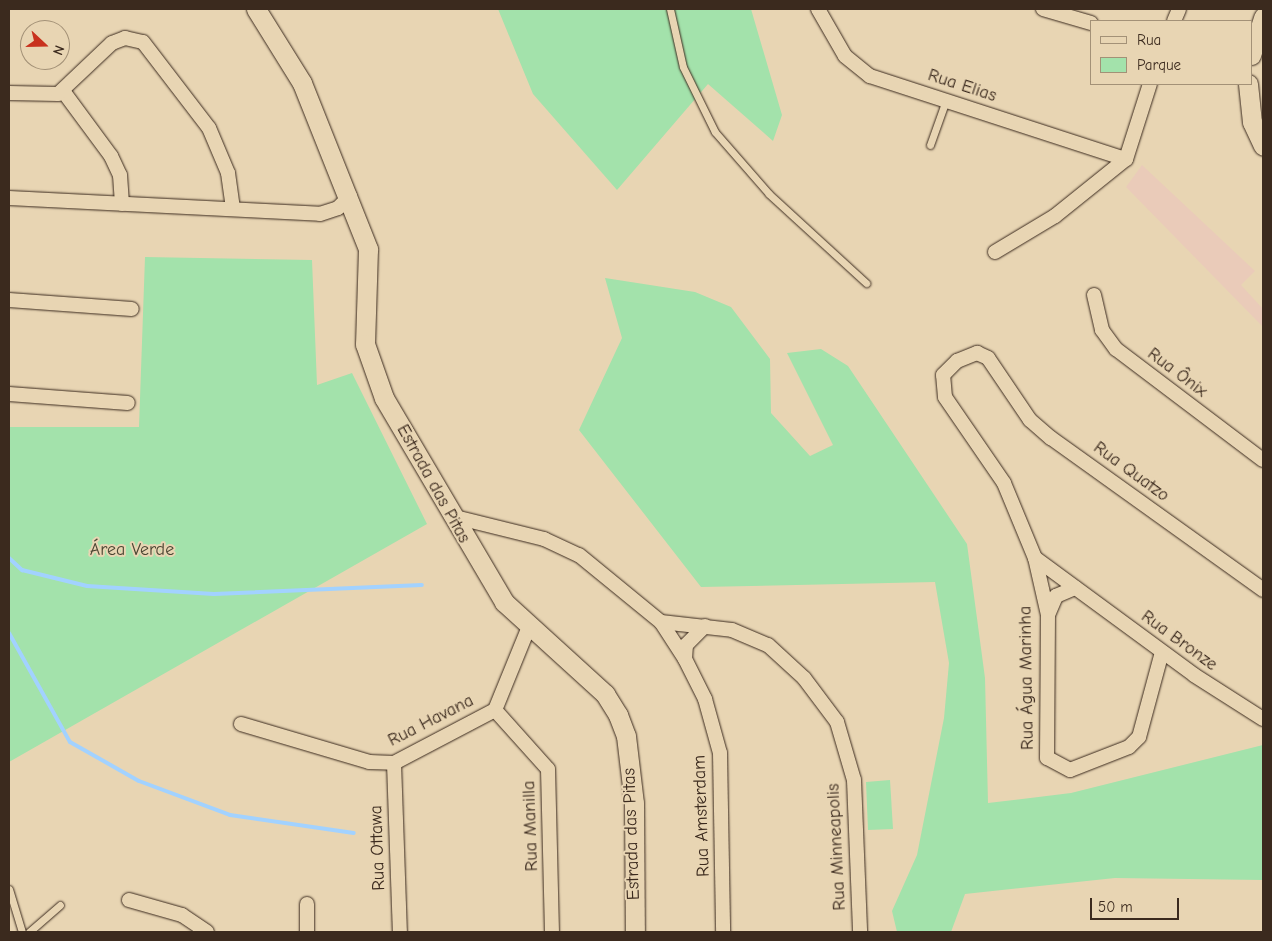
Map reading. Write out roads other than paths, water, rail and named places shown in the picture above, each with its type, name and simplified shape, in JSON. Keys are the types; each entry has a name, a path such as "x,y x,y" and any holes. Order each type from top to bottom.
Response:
{"main road":[{"name":"Estrada das Pitas","path":"256,9 291,60 350,196 369,258 365,344 370,365 451,516 489,580 528,629 605,694 626,736 634,803 635,932"},
{"path":"1252,52 1263,17"},
{"path":"1248,85 1252,122 1263,146"}],"street":[{"name":"Rua Elias","path":"818,9 845,56 870,76 1126,159"},
{"path":"1042,9 1090,23"},
{"path":"9,93 63,91 112,43 125,38 143,42 209,128 228,173 233,209"},
{"path":"995,252 1055,216 1126,159 1150,85"},
{"path":"63,91 112,156 120,175 122,204"},
{"path":"9,198 320,214 338,208 350,196"},
{"name":"Rua Ônix","path":"1094,296 1102,330 1116,349 1263,460"},
{"path":"9,300 132,309"},
{"name":"Rua Água Marinha","path":"996,366 977,354 957,361 943,375 942,386 961,427 1004,483 1035,558 1048,615 1044,745 1046,758 1058,768 1070,770 1090,765 1129,747 1139,737 1162,652"},
{"name":"Rua Quatzo","path":"996,366 1030,420 1051,438 1263,590"},
{"path":"9,394 128,403"},
{"path":"451,516 563,545 661,622"},
{"name":"Rua Bronze","path":"1035,558 1162,652 1263,719"},
{"path":"1048,615 1056,596 1075,588"},
{"name":"Rua Minneapolis","path":"661,622 732,630 768,645 804,678 837,722 854,780 860,932"},
{"name":"Rua Amsterdam","path":"661,622 685,659 705,699 720,752 722,932"},
{"path":"685,659 686,645 705,626"},
{"name":"Rua Havana","path":"241,724 369,762 394,763 495,710 506,693 528,629"},
{"name":"Rua Manilla","path":"495,710 548,769 552,932"},
{"name":"Rua Ottawa","path":"394,763 400,932"},
{"path":"129,900 182,915 207,932"},
{"path":"307,932 308,904"}],"lane":[{"path":"670,9 683,66 715,132 769,194 866,283"},
{"path":"930,145 946,100"},
{"path":"9,888 22,932"},
{"path":"29,932 60,905"}],"waterway":[{"path":"9,558 22,570 87,586 214,594 422,585"},
{"path":"9,633 70,742 139,781 230,815 354,833"}],"park label":[{"name":"Área Verde","path":"132,550"}]}
